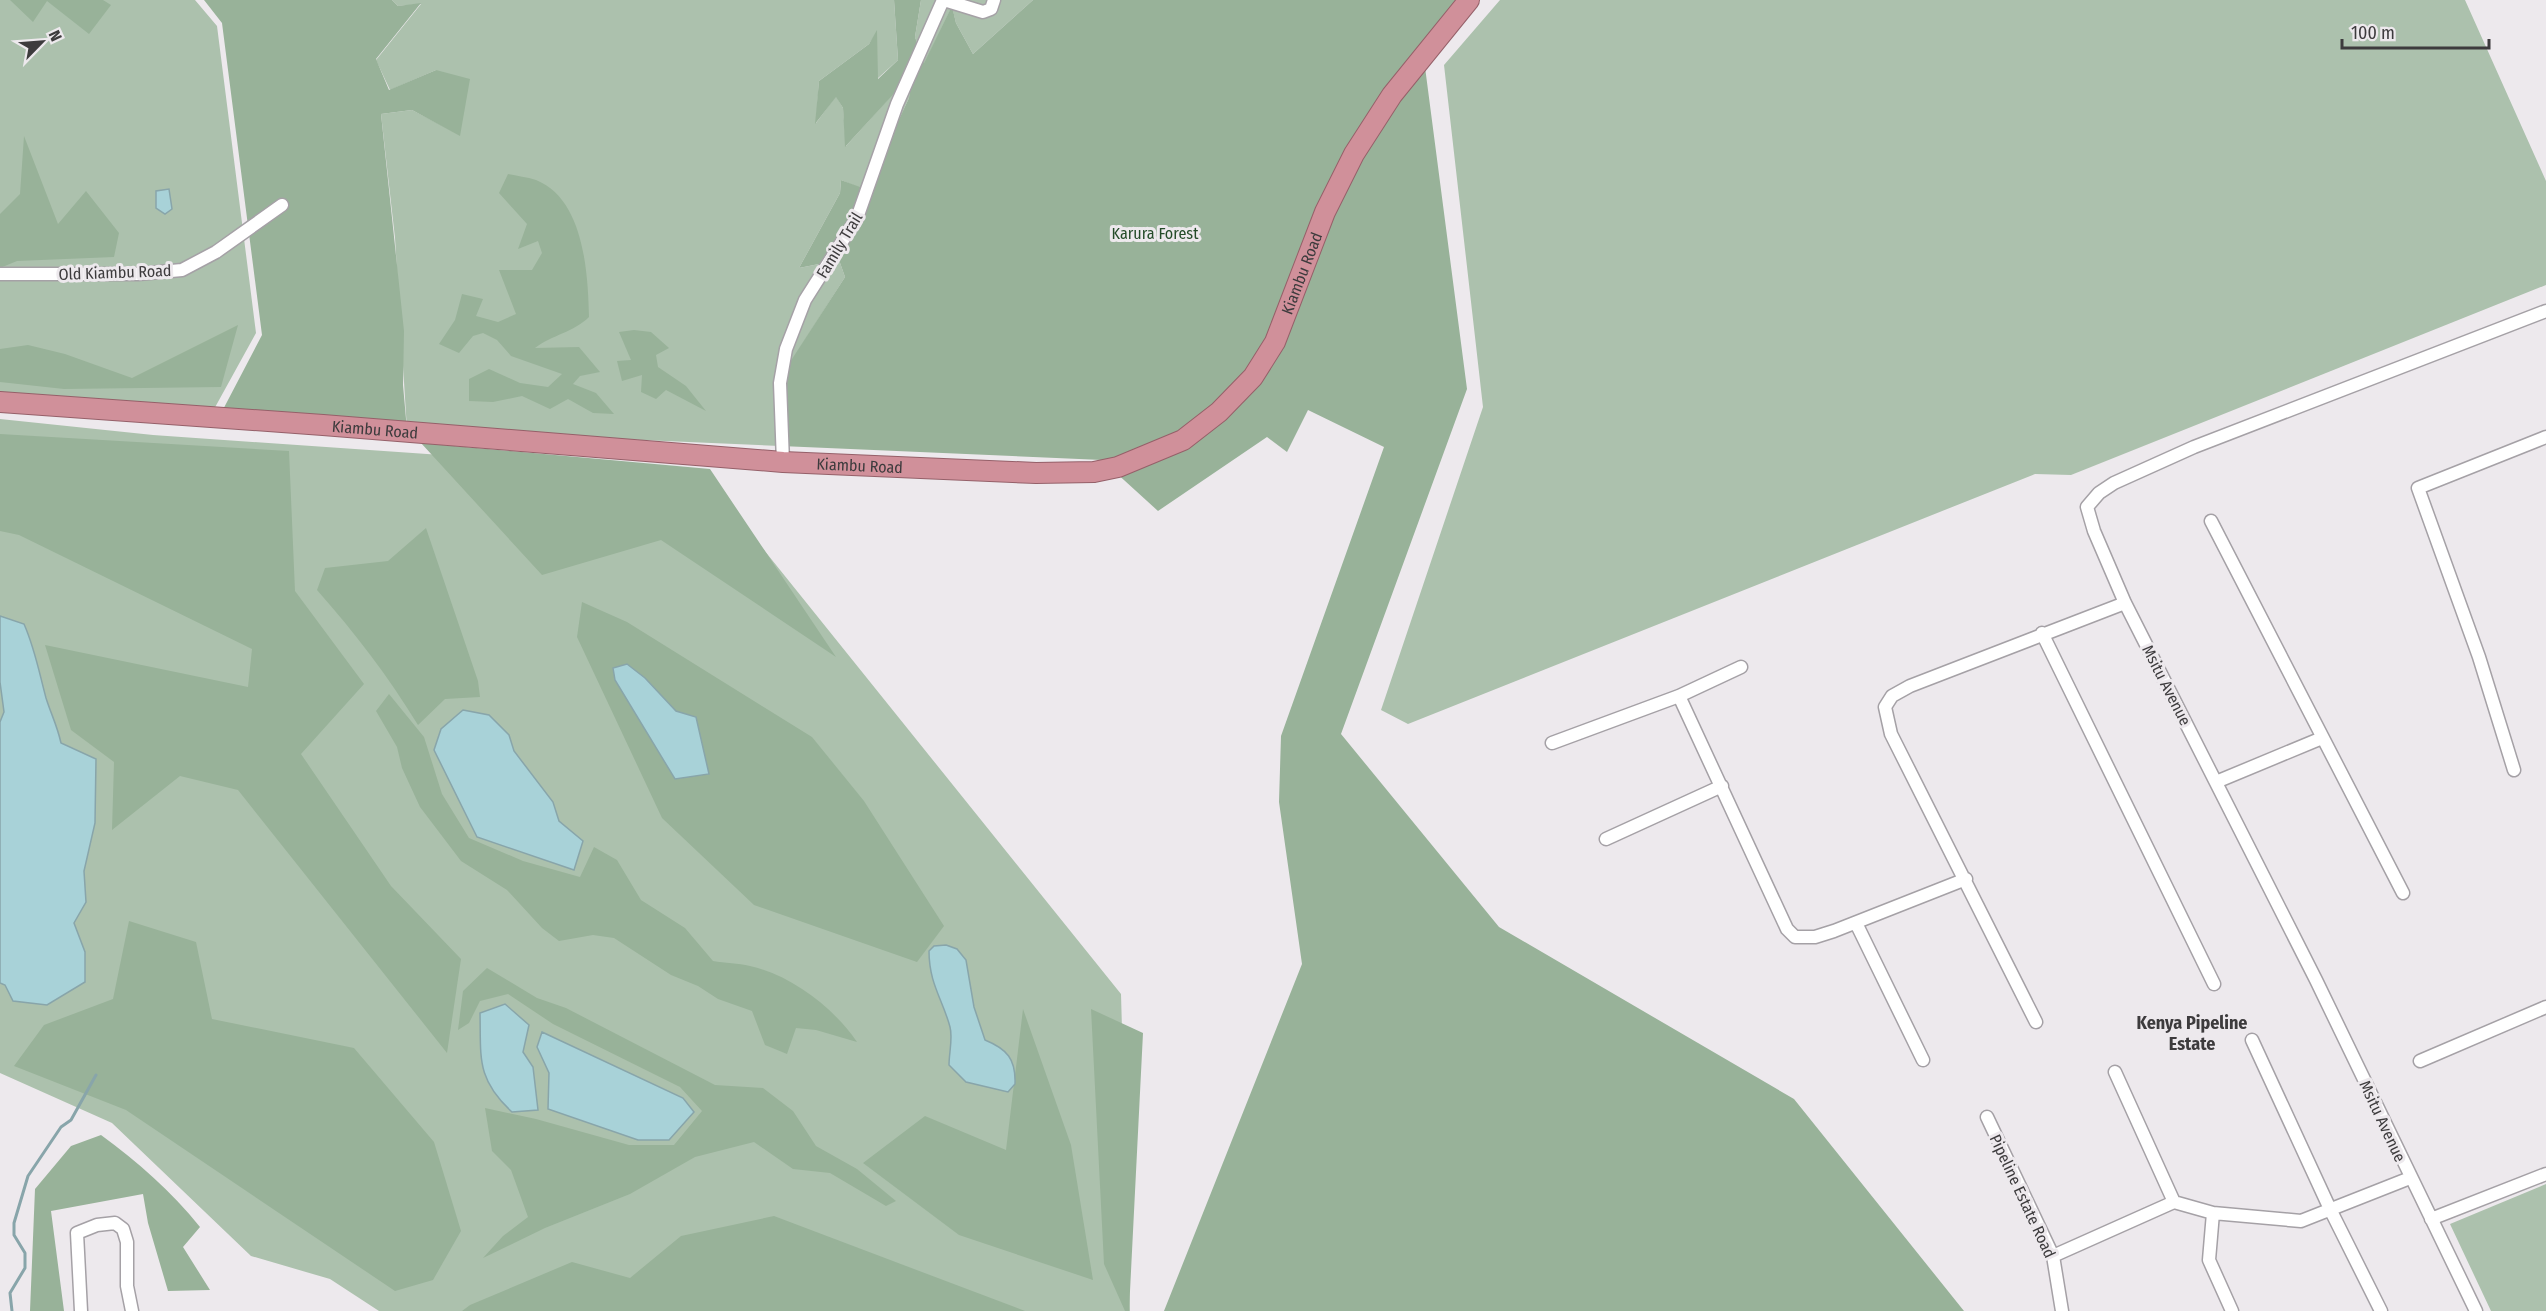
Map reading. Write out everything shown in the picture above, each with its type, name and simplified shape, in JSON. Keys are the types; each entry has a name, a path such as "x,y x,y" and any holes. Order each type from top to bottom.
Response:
{"highway":[{"name":"Kiambu Road","path":"0,402 783,462 1036,473 1094,472 1118,467 1183,440 1219,412 1253,377 1275,342 1325,212 1354,154 1392,95 1469,0"}],"street":[{"path":"944,0 983,12 991,9 994,0"},
{"name":"Family Trail","path":"783,462 780,383 786,349 805,300 857,218 897,104 944,0"},
{"name":"Old Kiambu Road","path":"0,274 138,274 182,270 216,252 282,205"},
{"name":"Msitu Avenue","path":"2476,1311 2316,980 2125,603 2087,512 2092,499 2099,493 2194,447 2546,311"},
{"path":"2514,771 2479,657 2418,488 2546,437"},
{"path":"2211,521 2403,893"},
{"path":"2036,1022 1891,734 1886,707 1892,696 1910,686 2042,633 2125,603"},
{"path":"2042,633 2214,984"},
{"path":"1552,744 1679,696 1741,667"},
{"path":"1679,696 1787,929 1796,937 1815,937 1966,879"},
{"path":"2216,782 2322,738"},
{"path":"1606,839 1722,786"},
{"path":"1856,923 1923,1060"},
{"path":"2420,1061 2546,1008"},
{"path":"2252,1040 2330,1209 2381,1311"},
{"path":"2115,1072 2174,1202"},
{"name":"Pipeline Estate Road","path":"1986,1117 2054,1256 2062,1311"},
{"path":"2431,1219 2546,1174"},
{"path":"2054,1256 2174,1202 2213,1213 2301,1221 2410,1178"},
{"path":"2213,1213 2209,1260 2232,1311"},
{"path":"81,1311 77,1233 97,1225 115,1223 123,1229 127,1242 127,1286 132,1311"}],"green space":[{"path":"0,0 195,0 217,26 256,333 213,411 0,395"},
{"path":"10,0 103,0 111,5 89,34 47,1 33,22"},
{"path":"204,0 392,0 398,6 421,3 376,59 389,90 436,70 470,79 460,136 412,110 381,114 404,331 403,385 407,430 217,421 262,335 222,23"},
{"path":"392,0 894,0 898,60 877,79 877,32 869,44 819,81 816,123 836,96 843,108 846,146 911,74 909,98 885,150 875,154 860,188 841,180 840,193 799,268 839,260 845,277 782,376 780,446 407,430 395,238 381,114 412,110 460,135 436,70 390,90 376,60 421,4 398,6"},
{"name":"Karura Forest","path":"894,0 921,0 915,37 924,63 952,6 956,23 973,54 1033,0 1459,0 1422,44 1467,389 1341,734 1499,927 1794,1099 1964,1311 1164,1311 1302,964 1279,802 1281,736 1384,447 1308,410 1287,452 1267,437 1158,511 1102,460 781,446 781,376 845,277 839,260 799,268 840,193 841,180 860,187 875,154 885,149 909,98 911,75 845,147 843,108 836,97 815,124 819,81 869,44 877,30 878,79 898,60"},
{"path":"921,0 1033,0 973,54 956,23 952,7 924,64 915,37"},
{"path":"1500,0 2465,0 2546,181 2546,285 2071,475 2035,474 1408,724 1381,710 1483,407 1444,65"},
{"path":"24,136 58,224 86,191 119,233 114,257 17,261 0,268 0,214 20,194"},
{"path":"508,174 536,180 552,190 564,203 574,220 584,259 589,317 577,326 535,348 579,347 600,372 580,376 573,384 596,393 614,414 593,413 568,399 550,409 522,396 493,402 469,401 469,379 489,369 520,383 548,387 562,374 511,356 497,340 483,333 473,336 459,353 439,344 455,320 462,294 483,299 476,316 498,322 516,314 499,270 532,270 542,253 538,241 518,249 527,224 499,193"},
{"path":"238,325 221,387 64,389 0,382 0,349 28,345 65,354 132,378"},
{"path":"634,330 651,332 669,348 656,355 658,367 686,386 706,411 666,390 656,399 641,392 642,375 622,381 617,361 631,360 619,332"},
{"path":"0,419 153,435 702,473 1121,994 1130,1311 379,1311 330,1279 251,1256 112,1123 0,1073"},
{"path":"0,434 289,451 295,591 364,684 301,754 391,886 461,959 447,1053 238,790 180,776 112,830 114,762 71,730 45,645 248,687 252,649 19,535 0,531"},
{"path":"421,443 710,469 836,657 661,540 542,575"},
{"path":"426,528 478,681 480,697 445,699 418,725 370,655 317,590 325,568 388,561"},
{"path":"582,602 627,622 812,737 864,801 944,926 917,962 754,905 662,818 577,637"},
{"path":"389,694 424,737 442,794 469,838 523,861 580,877 594,847 617,860 641,900 685,928 713,961 765,970 796,985 824,1005 857,1042 816,1030 796,1028 787,1054 765,1045 752,1011 718,999 698,986 671,975 614,938 593,935 559,941 542,928 507,890 461,861 420,807 402,768 397,747 376,711"},
{"path":"129,921 196,942 212,1019 354,1048 434,1142 461,1231 433,1280 395,1291 126,1110 14,1066 44,1025 113,999"},
{"path":"487,968 537,998 566,1008 715,1085 763,1088 793,1111 816,1146 857,1169 896,1201 886,1206 830,1173 793,1169 754,1142 695,1157 630,1194 545,1228 483,1258 503,1236 528,1217 511,1170 492,1151 485,1108 536,1119 629,1145 674,1145 702,1111 680,1087 553,1024 508,994 480,1001 469,1023 458,1030 463,991"},
{"path":"1023,1009 1071,1145 1093,1280 959,1235 863,1163 925,1116 1006,1150"},
{"path":"1091,1009 1143,1033 1129,1311 1125,1311 1104,1264"},
{"path":"101,1135 154,1178 200,1227 183,1247 210,1290 168,1291 148,1223 143,1194 51,1211 64,1311 30,1311 35,1189 71,1146"},
{"path":"2546,1184 2546,1311 2491,1311 2450,1224"},
{"path":"774,1216 1025,1311 462,1311 470,1305 572,1262 630,1278 681,1236"}],"water":[{"path":"169,189 172,209 165,214 156,208 156,191"},
{"path":"0,616 24,624 61,743 96,759 95,823 84,871 86,902 74,923 85,952 85,982 47,1005 13,1001 5,985 0,983 0,722 4,712 0,682"},
{"path":"627,664 645,678 676,711 696,717 709,774 675,779 615,680 613,668"},
{"path":"463,710 489,715 509,735 514,751 553,802 559,821 583,841 574,870 477,837 434,750 441,729"},
{"path":"946,945 957,949 966,960 974,1007 985,1040 999,1047 1012,1061 1015,1084 1008,1092 966,1082 949,1065 951,1031 931,973 929,951 934,946"},
{"path":"505,1004 529,1025 523,1052 533,1067 538,1110 512,1112 500,1100 486,1078 481,1055 480,1013"},
{"path":"542,1032 683,1098 694,1112 669,1140 638,1140 548,1109 549,1073 537,1047"}],"waterway":[{"path":"12,1311 10,1293 25,1268 25,1253 14,1235 14,1223 28,1176 61,1127 71,1120 96,1075"}],"district":[{"name":"Kenya Pipeline Estate","path":"2192,1033"}]}
